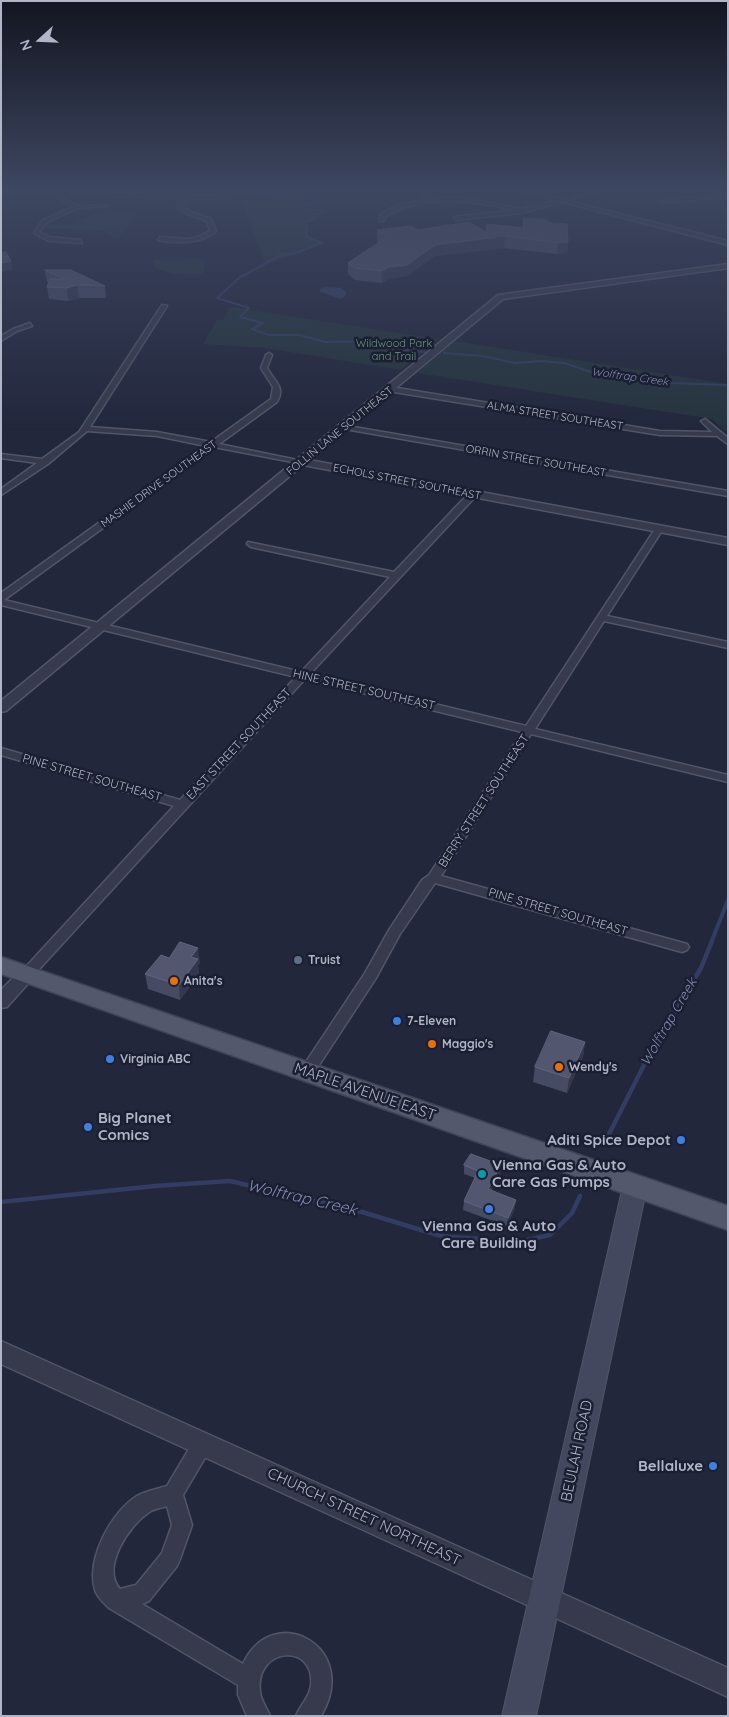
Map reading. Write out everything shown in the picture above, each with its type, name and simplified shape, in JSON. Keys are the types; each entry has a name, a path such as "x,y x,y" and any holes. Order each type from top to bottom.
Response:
{"main road":[{"name":"MAPLE AVENUE EAST","path":"1,966 728,1218"},
{"name":"BEULAH ROAD","path":"519,1716 635,1186"}],"street":[{"name":"FOLLIN LANE SOUTHEAST","path":"1,708 303,462 501,297 690,271"},
{"path":"1,493 79,438 164,307"},
{"path":"3,336 30,325"},
{"name":"MASHIE DRIVE SOUTHEAST","path":"1,600 278,396 278,388 264,368 270,355"},
{"name":"ALMA STREET SOUTHEAST","path":"391,389 660,433 719,434"},
{"path":"705,421 728,442"},
{"name":"ORRIN STREET SOUTHEAST","path":"345,427 728,494"},
{"name":"ECHOLS STREET SOUTHEAST","path":"86,429 139,432 728,542"},
{"path":"1,456 45,462"},
{"name":"EAST STREET SOUTHEAST","path":"27,974 473,494"},
{"name":"BERRY STREET SOUTHEAST","path":"307,1072 371,975 406,915 427,883 433,878 659,529"},
{"path":"251,544 398,576"},
{"name":"HINE STREET SOUTHEAST","path":"1,600 100,627 728,779"},
{"path":"602,618 728,645"},
{"name":"PINE STREET SOUTHEAST","path":"1,751 183,804"},
{"name":"PINE STREET SOUTHEAST","path":"433,878 682,947"},
{"path":"1,1002 27,974"},
{"name":"CHURCH STREET NORTHEAST","path":"1,1352 728,1683"},
{"path":"203,1444 173,1494 144,1503 122,1522 104,1559 105,1588 116,1601 248,1679"},
{"path":"116,1601 142,1594 170,1558 182,1525 173,1494"},
{"path":"259,1716 252,1706 248,1694 248,1679 251,1667 258,1656 268,1648 280,1644 302,1647 312,1655 318,1665 322,1678 321,1691 316,1704 307,1716"}],"green space":[{"path":"165,271 203,271 203,274"},
{"name":"Wildwood Park and Trail","path":"229,308 437,339 401,370 265,348 203,344 217,320 223,320"},
{"name":"Wildwood Park and Trail","path":"454,341 728,384 728,430 724,431 712,419 418,373"}],"water":[{"path":"325,287 341,288 346,292 346,295 341,299 320,292 320,289"}],"building":[{"path":"47,271 73,271 105,286 47,287 50,279 64,279"},
{"path":"180,942 198,948 191,957 198,959 179,985 145,974 161,955 169,958"},
{"path":"551,1031 585,1042 569,1078 535,1067"},
{"path":"471,1154 501,1165 488,1189 516,1200 508,1218 464,1201 478,1171 464,1165"}],"waterway":[{"name":"Wolftrap Creek","path":"251,271 239,278 217,298 249,308 240,317 263,323 252,329 269,335 300,335 325,342 376,341 401,350 425,352"},
{"name":"Wolftrap Creek","path":"444,353 483,356 515,363 541,361 564,363 597,374 655,379 671,383 728,385"},
{"name":"Wolftrap Creek","path":"711,943 728,900"},
{"name":"Wolftrap Creek","path":"605,1142 647,1059 701,968 712,941"},
{"name":"Wolftrap Creek","path":"1,1202 155,1186 230,1181 362,1212 441,1236 517,1242 550,1235 572,1213 580,1196"}],"place":[{"name":"Truist","path":"298,960"},
{"name":"Anita's","path":"174,981"},
{"name":"7-Eleven","path":"397,1021"},
{"name":"Maggio's","path":"432,1044"},
{"name":"Virginia ABC","path":"110,1059"},
{"name":"Wendy's","path":"559,1067"},
{"name":"Big Planet Comics","path":"88,1127"},
{"name":"Aditi Spice Depot","path":"681,1140"},
{"name":"Vienna Gas & Auto Care Gas Pumps","path":"482,1174"},
{"name":"Vienna Gas & Auto Care Building","path":"489,1209"},
{"name":"Bellaluxe","path":"713,1466"}]}
